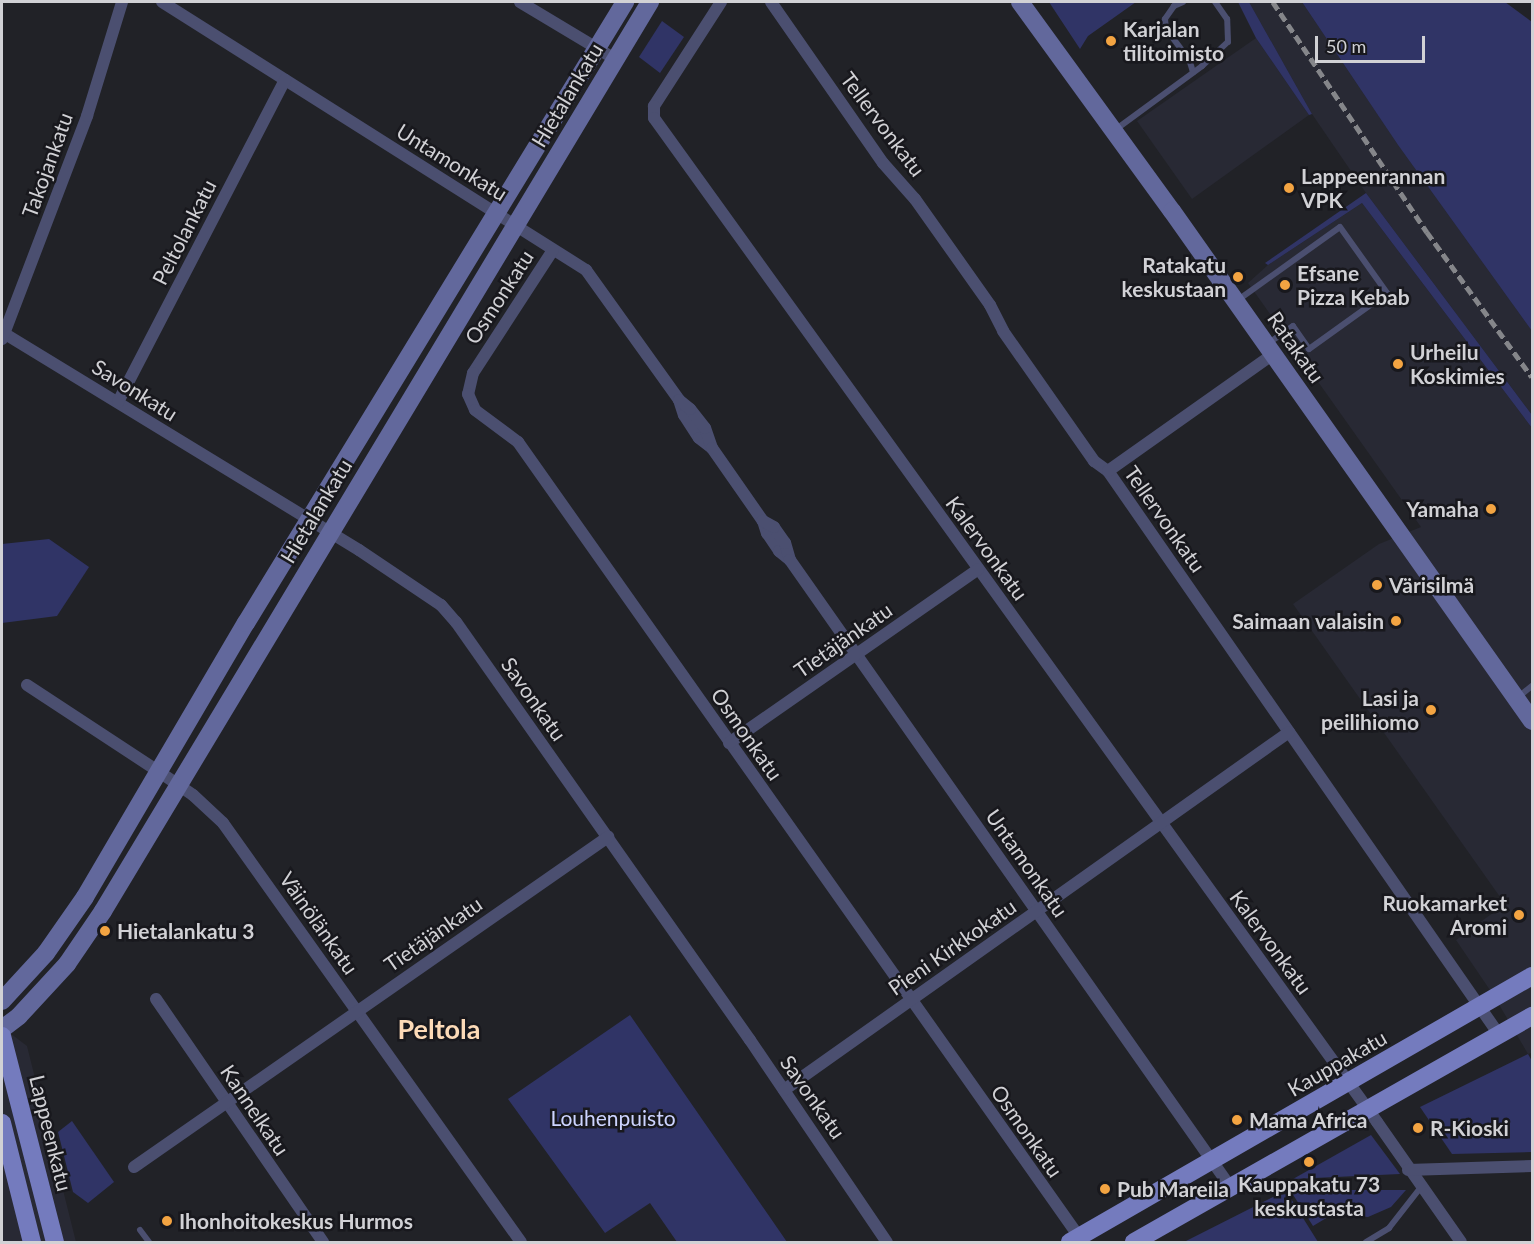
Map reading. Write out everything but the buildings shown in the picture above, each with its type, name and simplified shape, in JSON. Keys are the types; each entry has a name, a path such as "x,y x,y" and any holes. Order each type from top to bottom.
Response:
{"main road":[{"name":"Hietalankatu","path":"2,1001 46,953 85,897 221,664 624,2"},
{"name":"Hietalankatu","path":"2,1029 19,1016 68,964 179,785 650,2"},
{"name":"Ratakatu","path":"1020,2 1114,130 1533,721"},
{"name":"Kauppakatu","path":"1077,1241 1533,976"},
{"path":"1134,1242 1533,1016"},
{"name":"Lappeenkatu","path":"2,1036 55,1242"},
{"path":"2,1123 32,1242"}],"street":[{"name":"Takojankatu","path":"3,335 87,116 122,2"},
{"name":"Untamonkatu","path":"162,2 586,270 679,400 684,415 699,438 712,448 763,521 767,533 779,551 790,560 1231,1188"},
{"path":"520,2 615,59"},
{"name":"Kalervonkatu","path":"721,2 654,106 654,118 1461,1242"},
{"name":"Tellervonkatu","path":"771,2 883,163 915,199 990,305 1003,331 1094,461 1108,471 1500,1036"},
{"name":"Peltolankatu","path":"118,402 285,80"},
{"name":"Osmonkatu","path":"553,249 474,373 468,394 476,410 518,442 1077,1241"},
{"name":"Savonkatu","path":"3,335 118,402 309,519 441,605 456,622 608,837 887,1242"},
{"path":"1108,471 1270,349"},
{"name":"Tietäjänkatu","path":"729,742 978,569"},
{"name":"Väinölänkatu","path":"27,685 179,785 224,823 521,1242"},
{"name":"Pieni Kirkkokatu","path":"784,1090 1289,732"},
{"name":"Tietäjänkatu","path":"134,1167 608,837"},
{"name":"Kannelkatu","path":"156,999 323,1242"},
{"path":"1408,1170 1533,1166"}],"lane":[{"path":"1183,2 1174,6 1166,19 1166,29 1189,59 1193,72"},
{"path":"1114,130 1193,72 1228,42 1227,19 1215,2"},
{"path":"1236,301 1340,227 1387,294 1309,349 1293,326 1270,349"},
{"path":"1516,698 1533,686"},
{"path":"1366,1242 1389,1228 1421,1187"},
{"path":"141,1230 149,1242"}],"shaded area":[{"path":"1249,2 1302,2 1398,145 1532,331 1532,415 1366,193 1312,114"},
{"path":"1256,38 1309,115 1192,199 1137,121"},
{"path":"1362,203 1532,428 1532,1053 1528,1054 1494,996 1456,940 1505,904 1293,604 1379,544 1421,527 1248,283 1268,265"},
{"path":"2,1027 27,1046 76,1242 2,1242"}],"green space":[{"path":"1049,2 1136,2 1088,36 1080,49"},
{"path":"1238,2 1249,2 1312,114 1309,115 1256,38"},
{"path":"1302,2 1505,2 1532,22 1532,331 1398,145"},
{"path":"662,21 684,37 660,73 639,57"},
{"path":"1366,193 1532,415 1532,428 1362,203 1268,265 1265,263"},
{"path":"49,539 89,567 57,616 2,623 2,544"},
{"name":"Louhenpuisto","path":"630,1015 787,1242 677,1242 650,1203 605,1233 508,1099"},
{"path":"1528,1054 1532,1061 1532,1152 1452,1154 1420,1107"},
{"path":"72,1121 114,1182 88,1203 73,1192 58,1132"},
{"path":"1371,1135 1400,1174 1293,1179"},
{"path":"1290,1190 1406,1190 1391,1207 1368,1217 1333,1214 1313,1226"},
{"path":"1288,1194 1318,1242 1184,1242 1277,1195"}],"railway":[{"path":"1273,2 1427,232 1532,377"}],"place":[{"name":"Karjalan tilitoimisto","path":"1111,41"},
{"name":"Lappeenrannan VPK","path":"1289,188"},
{"name":"Ratakatu keskustaan","path":"1238,277"},
{"name":"Efsane Pizza Kebab","path":"1285,285"},
{"name":"Urheilu Koskimies","path":"1398,364"},
{"name":"Yamaha","path":"1491,509"},
{"name":"Värisilmä","path":"1377,585"},
{"name":"Saimaan valaisin","path":"1396,621"},
{"name":"Lasi ja peilihiomo","path":"1431,710"},
{"name":"Ruokamarket Aromi","path":"1519,915"},
{"name":"Hietalankatu 3","path":"105,931"},
{"name":"Mama Africa","path":"1237,1120"},
{"name":"R-Kioski","path":"1418,1128"},
{"name":"Kauppakatu 73 keskustasta","path":"1309,1162"},
{"name":"Pub Mareila","path":"1105,1189"},
{"name":"Ihonhoitokeskus Hurmos","path":"167,1221"}],"district":[{"name":"Peltola","path":"439,1029"}]}
